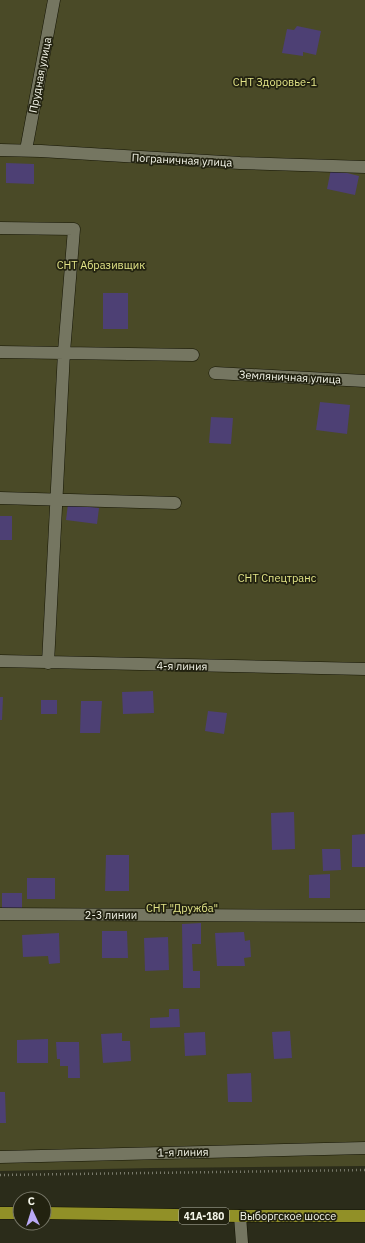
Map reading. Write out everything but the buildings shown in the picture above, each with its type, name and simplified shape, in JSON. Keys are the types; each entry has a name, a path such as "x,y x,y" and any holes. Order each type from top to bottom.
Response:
{"main road":[{"path":"0,1213 12,1213"},
{"name":"Выборгское шоссе","path":"52,1213 365,1216"}],"street":[{"name":"Прудная улица","path":"26,150 54,0"},
{"name":"Пограничная улица","path":"0,150 26,150 233,163 365,167"},
{"path":"0,228 74,229 64,352 48,663"},
{"path":"0,352 193,355"},
{"name":"Земляничная улица","path":"215,373 365,381"},
{"path":"0,498 175,503"},
{"name":"4-я линия","path":"0,661 365,669"},
{"name":"2-3 линии","path":"0,914 365,916"},
{"name":"1-я линия","path":"0,1157 365,1148"},
{"path":"240,1216 242,1243"}],"path":[{"path":"0,1175 365,1170"}],"green space":[{"path":"0,0 365,0 365,1166 0,1171"}],"park label":[{"name":"СНТ Здоровье-1","path":"275,82"},
{"name":"СНТ Абразивщик","path":"101,265"},
{"name":"СНТ Спецтранс","path":"277,578"},
{"name":"СНТ \"Дружба\"","path":"182,908"}]}
